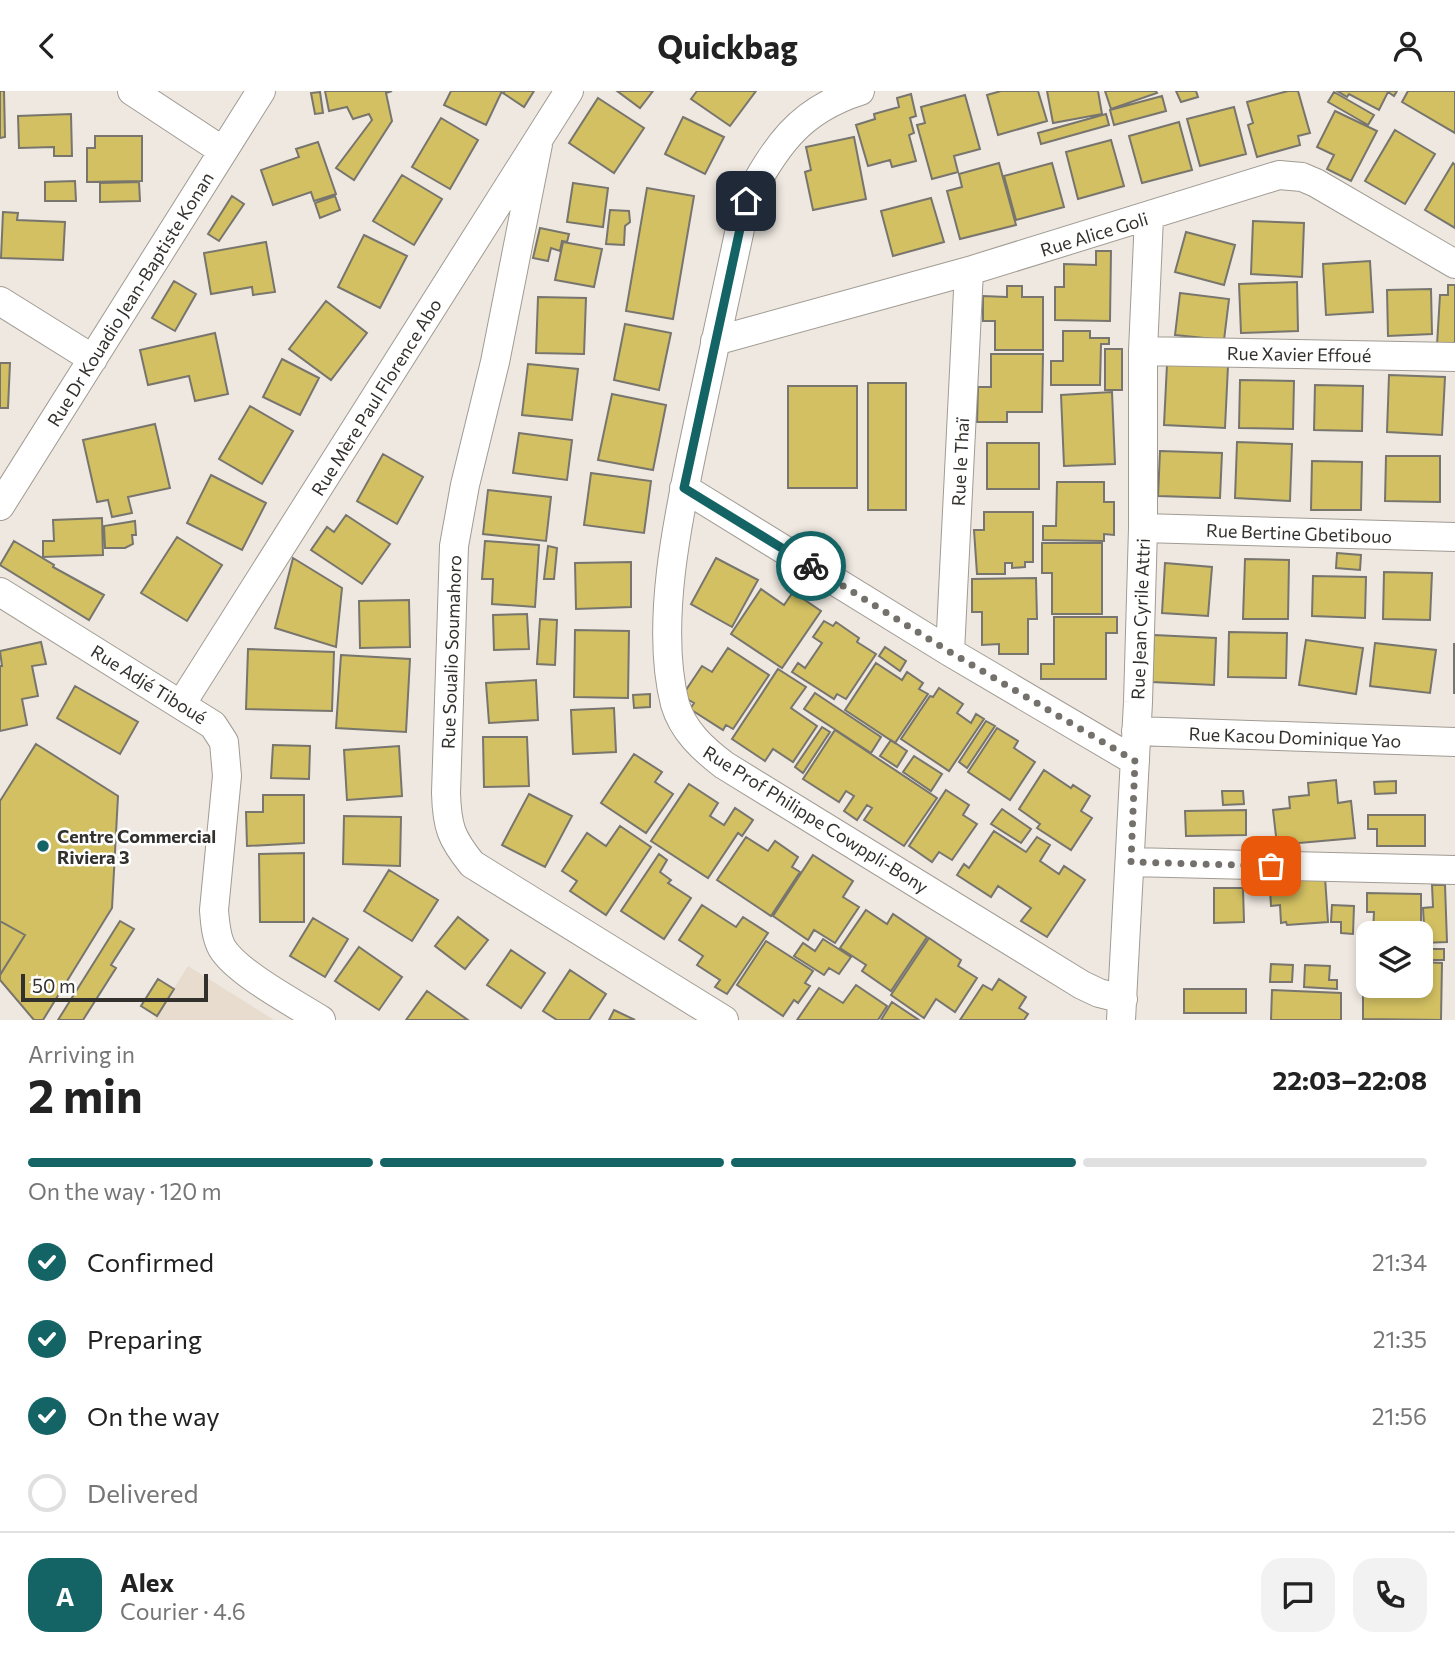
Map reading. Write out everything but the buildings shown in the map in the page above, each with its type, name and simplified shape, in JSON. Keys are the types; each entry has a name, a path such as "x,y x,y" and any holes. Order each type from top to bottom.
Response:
{"street":[{"path":"132,91 223,151"},
{"name":"Rue Dr Kouadio Jean-Baptiste Konan","path":"0,506 261,91"},
{"name":"Rue Mère Paul Florence Abo","path":"181,703 538,144 569,91"},
{"name":"Rue Prof Philippe Cowppli-Bony","path":"860,91 818,109 792,129 746,201 684,488 667,616 667,656 676,706 694,741 724,765 1122,1009"},
{"name":"Rue Soualio Soumahoro","path":"538,144 495,362 465,485 454,546 447,821 457,845 472,865 724,1020"},
{"name":"Rue Alice Goli","path":"715,341 969,271 1267,178 1290,175 1316,183 1455,264"},
{"name":"Rue Jean Cyrile Attri","path":"1122,1009 1131,862 1143,528 1143,351 1149,217"},
{"name":"Rue le Thaï","path":"950,652 969,271"},
{"path":"0,301 93,359"},
{"name":"Rue Xavier Effoué","path":"1143,351 1455,357"},
{"path":"684,488 950,652 1135,761"},
{"name":"Rue Bertine Gbetibouo","path":"1143,528 1455,537"},
{"name":"Rue Adjé Tiboué","path":"0,592 213,725 224,742 227,776 214,910 215,929 222,949 240,967 321,1020"},
{"name":"Rue Kacou Dominique Yao","path":"1136,731 1455,742"},
{"path":"1131,862 1455,870"}],"shaded area":[{"path":"188,966 274,1020 154,1020"}],"way so far":[{"path":"811,566 1135,761 1131,862 1271,866"}],"place":[{"name":"Centre Commercial Riviera 3","path":"43,846"}],"route":[{"path":"746,201 684,488 811,566"}]}
